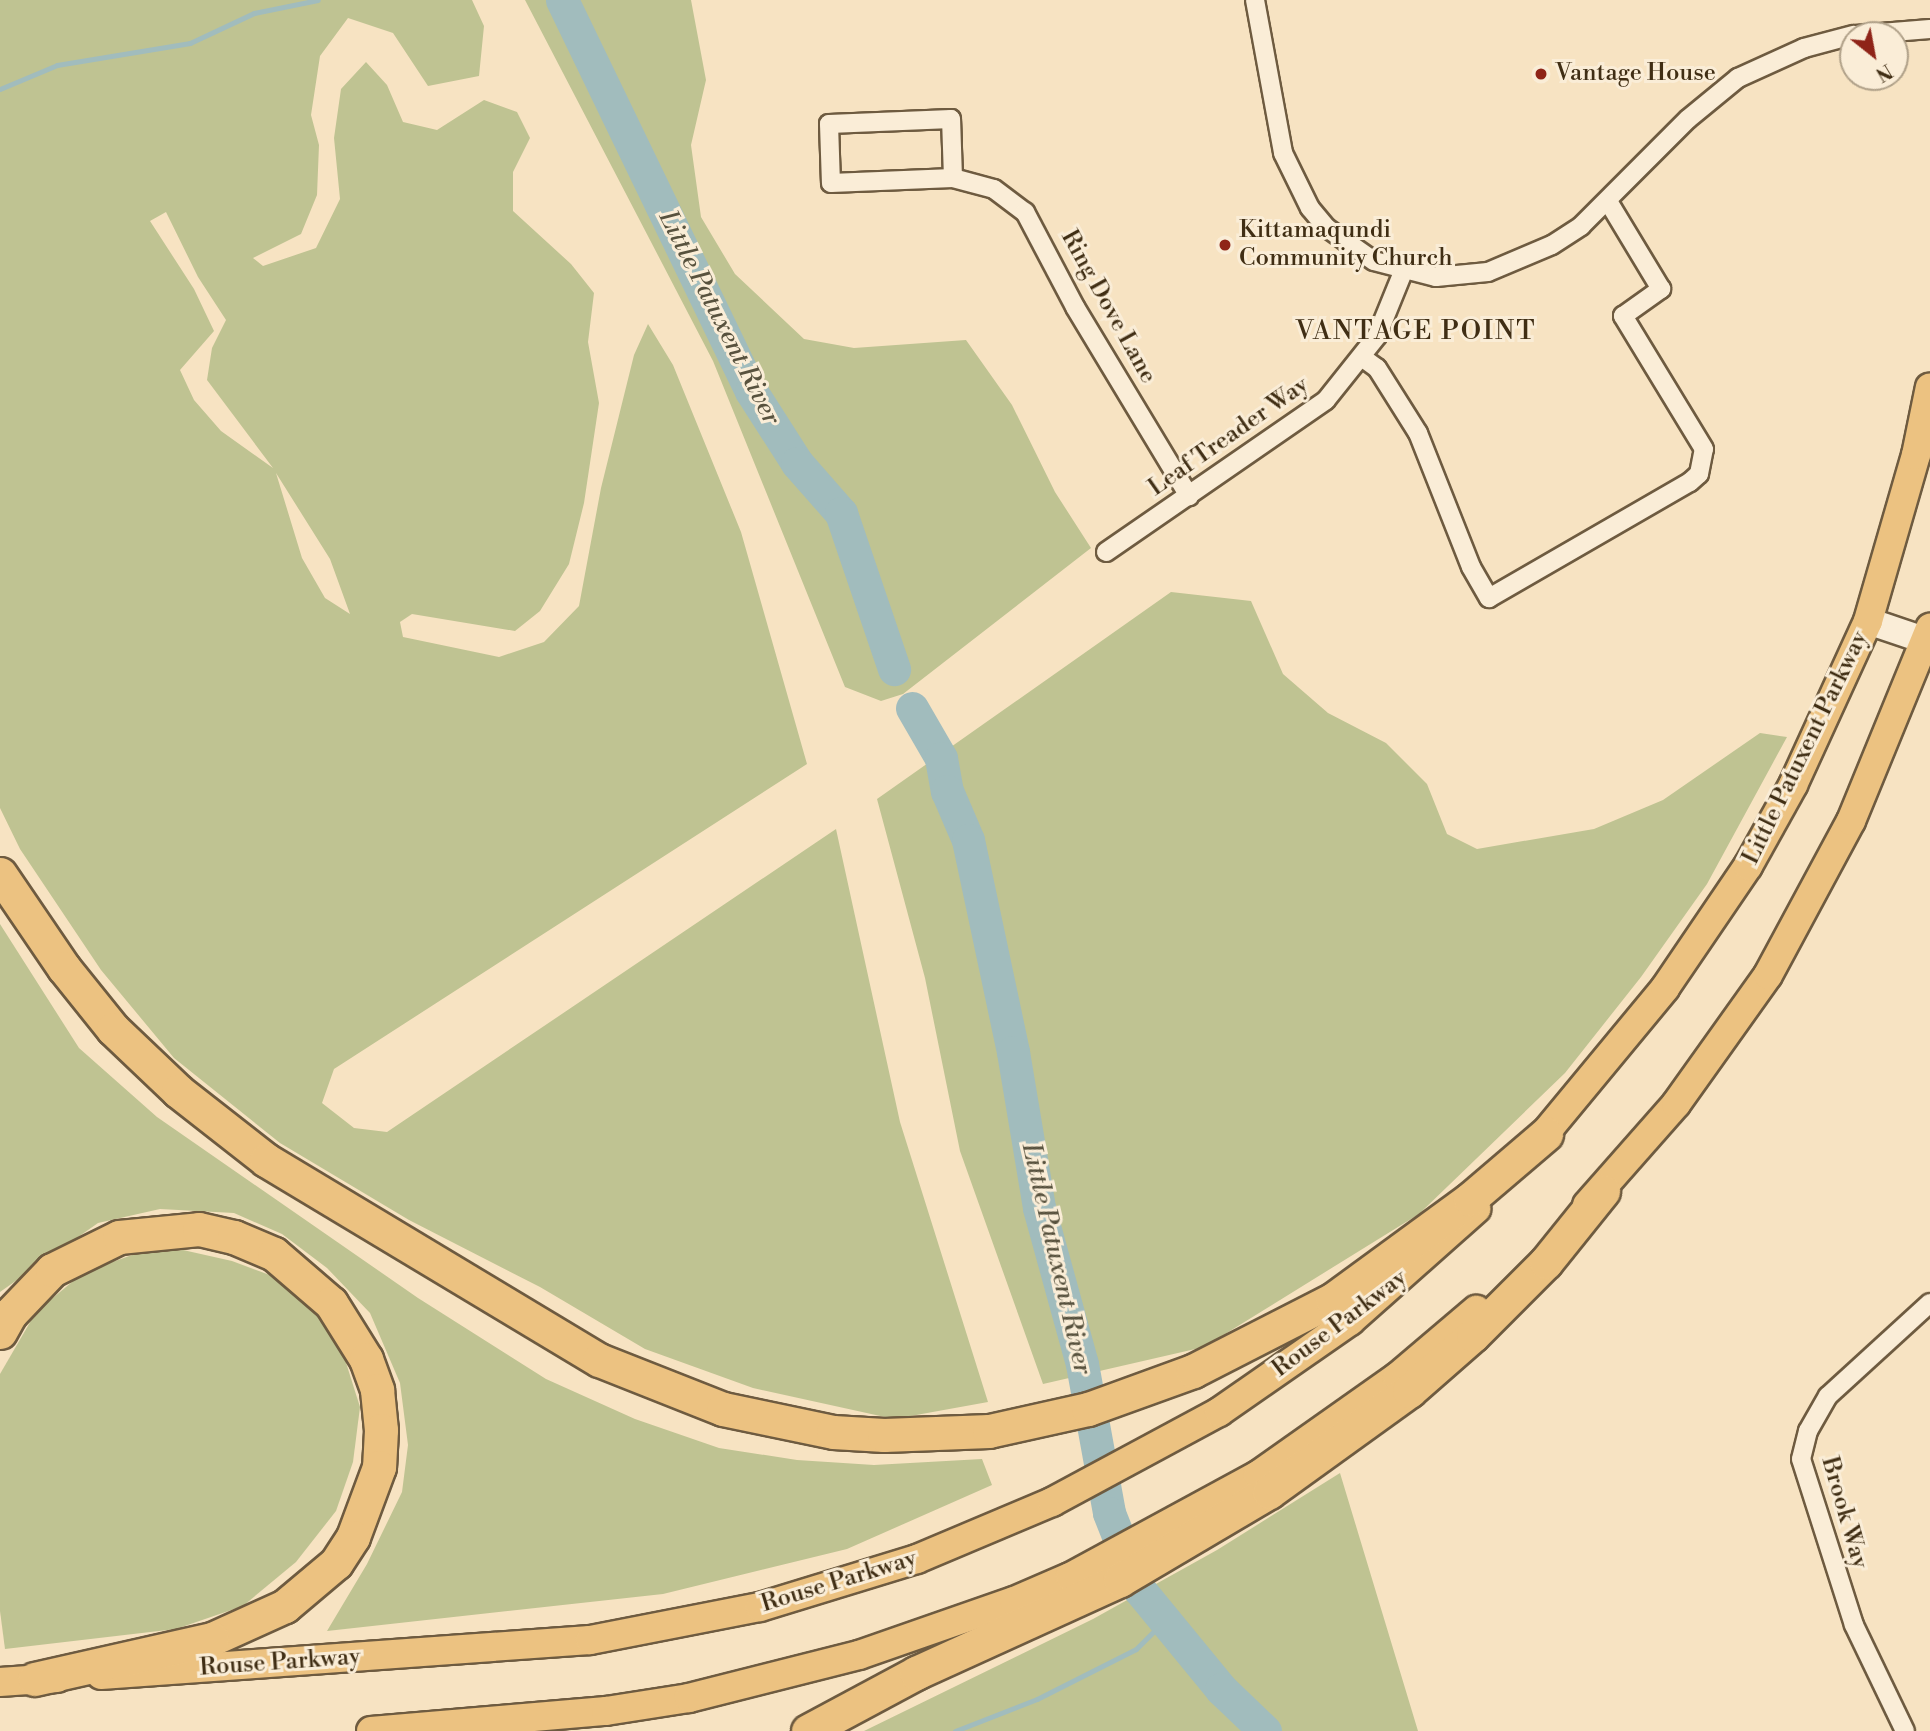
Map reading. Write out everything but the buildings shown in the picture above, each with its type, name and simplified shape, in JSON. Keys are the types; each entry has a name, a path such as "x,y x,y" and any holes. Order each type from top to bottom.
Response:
{"highway":[{"path":"0,874 64,968 113,1028 211,1118 328,1200 599,1360 723,1409 833,1432 944,1435 1038,1422 1139,1392 1263,1338 1332,1300 1430,1231 1546,1135"},
{"path":"808,1731 1315,1460 1409,1391 1546,1262 1603,1191"},
{"path":"0,1332 10,1314 52,1270 119,1237 199,1229 234,1237 274,1254 331,1303 366,1359 377,1390 381,1430 379,1466 353,1537 336,1563 285,1606 202,1642 34,1679"}],"main road":[{"name":"Little Patuxent Parkway","path":"1546,1135 1665,988 1748,866 1793,785 1868,621 1916,455 1930,387"},
{"path":"1183,1532 1337,1422 1462,1323 1603,1191 1676,1104 1768,975 1851,821 1929,637 1868,621"},
{"name":"Rouse Parkway","path":"0,1682 482,1649 671,1627 839,1585 916,1559 1052,1502 1154,1450 1219,1412 1350,1321 1485,1201 1546,1135"},
{"path":"371,1731 606,1711 689,1698 859,1655 1075,1589"}],"street":[{"path":"1255,0 1283,153 1294,180 1327,228 1374,261 1403,272 1462,278 1488,272 1552,245 1608,201 1688,119 1738,78 1804,48 1839,39"},
{"path":"1909,31 1930,29"},
{"name":"Ring Dove Lane","path":"953,178 951,119 829,124 831,183 953,178 1010,198 1036,226 1075,307 1189,496"},
{"path":"1363,358 1377,368 1418,433 1471,567 1489,597 1690,482 1699,474 1704,450 1623,316 1661,289 1608,201"},
{"name":"Leaf Treader Way","path":"1106,552 1306,418 1363,358 1403,272"},
{"name":"Brook Way","path":"1905,1731 1850,1616 1801,1459 1808,1431 1828,1396 1930,1303"}],"green space":[{"path":"0,0 472,0 484,26 479,76 428,86 393,33 348,18 320,56 311,115 319,145 317,195 301,234 253,258 263,266 316,248 340,199 334,138 341,89 366,62 387,85 403,122 437,130 484,100 517,112 530,138 513,172 513,211 571,264 594,293 588,342 599,403 584,503 569,564 540,611 515,631 412,614 400,622 403,637 499,657 544,642 579,606 601,488 634,355 648,324 673,365 741,532 807,764 334,1069 322,1103 354,1128 387,1132 836,829 900,1122 988,1402 894,1419 753,1388 645,1349 540,1287 409,1220 280,1143 174,1058 101,970 20,849 0,808","holes":["166,212 198,277 226,320 212,348 207,380 273,468 221,431 194,400 180,370 214,331 194,289 150,221","276,473 330,559 350,614 325,598 302,558"]},
{"path":"525,0 691,0 706,80 691,145 701,217 735,274 804,339 854,348 966,340 1012,405 1055,492 1091,548 903,694 881,701 845,687 713,361"},
{"path":"1171,592 1251,601 1283,674 1328,713 1386,743 1427,784 1447,834 1477,849 1594,829 1663,800 1760,733 1787,737 1707,884 1641,977 1565,1073 1419,1214 1204,1347 1043,1384 960,1151 925,978 877,799"},
{"path":"0,924 79,1048 157,1117 418,1298 546,1379 635,1419 719,1448 797,1460 874,1465 982,1459 992,1485 847,1549 663,1594 327,1631 367,1564 402,1492 408,1445 400,1383 370,1313 327,1268 282,1234 234,1213 160,1209 98,1223 0,1292"},
{"path":"183,1250 232,1261 275,1277 313,1310 342,1350 360,1407 353,1462 336,1511 296,1562 243,1606 176,1629 5,1649 0,1611 0,1374 36,1312 84,1272 135,1254"},
{"path":"1340,1473 1418,1731 864,1731 1093,1619 1217,1550"}],"waterway":[{"path":"0,89 57,65 190,43 254,13 318,0"},
{"name":"Little Patuxent River","path":"562,0 751,391 797,463 841,513 894,669"},
{"name":"Little Patuxent River","path":"912,708 941,758 947,791 968,840 1013,1052 1039,1208 1082,1364 1109,1513 1139,1589 1221,1689 1265,1731"},
{"path":"955,1731 1037,1699 1136,1649 1163,1622"}],"place":[{"name":"Vantage House","path":"1541,74"},
{"name":"Kittamaqundi Community Church","path":"1225,245"}],"district":[{"name":"VANTAGE POINT","path":"1416,332"}]}
